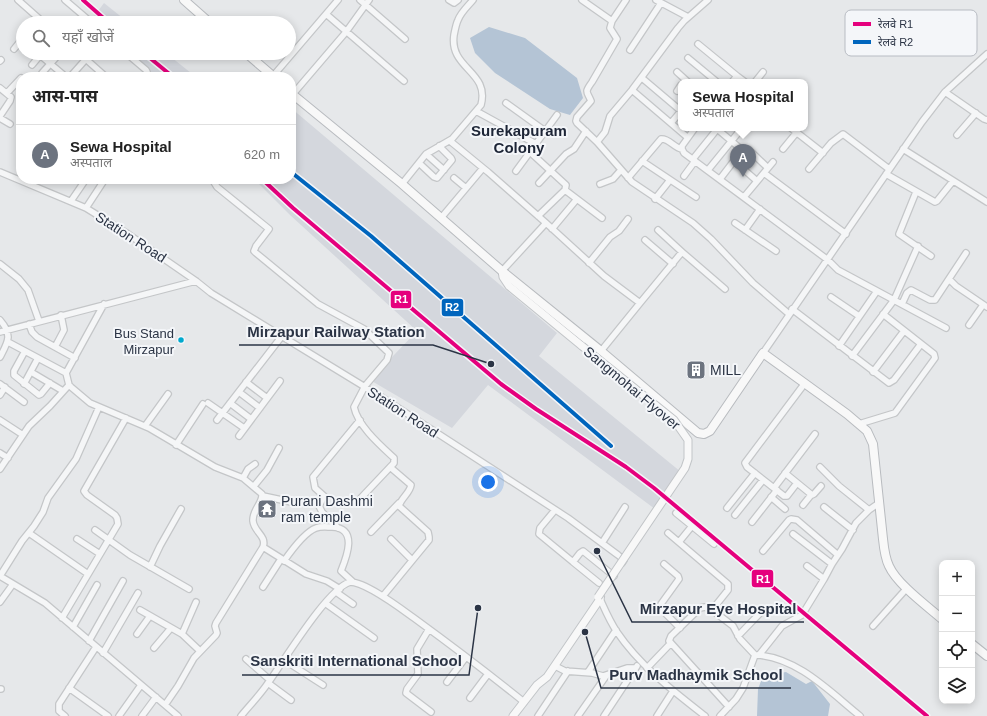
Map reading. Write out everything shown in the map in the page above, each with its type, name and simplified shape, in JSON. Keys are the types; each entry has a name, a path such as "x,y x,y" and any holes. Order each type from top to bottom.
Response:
{"highway":[{"path":"184,0 202,16"},
{"path":"254,60 268,72"},
{"path":"296,96 402,184 502,271 601,351 694,430 702,434 708,433 763,353 806,383 859,424 867,431 873,444 885,555 890,567 907,588 939,616"},
{"path":"975,646 987,656"}],"main road":[{"name":"Sangmohai Flyover","path":"502,271 503,277 509,286 674,420 688,440 689,451 685,468 599,598 537,685"},
{"path":"513,716 537,685 547,677 599,598"}],"street":[{"path":"18,0 33,16"},
{"path":"65,0 84,16"},
{"path":"296,49 338,0"},
{"path":"360,0 367,2 405,39"},
{"path":"449,0 454,3 458,0"},
{"path":"402,184 426,154 450,140 481,105 483,98 481,85 456,54 453,41 458,20 473,0"},
{"path":"582,0 612,21"},
{"path":"626,0 612,21 610,28 616,37 616,42 587,88 587,95 591,101 576,119 577,123 597,142 628,178 656,199 693,223 753,283 887,382 892,382 921,344"},
{"path":"597,142 605,132 610,116 642,78 678,28 688,17 708,0"},
{"path":"630,50 659,1 688,17"},
{"path":"296,88 346,32 367,2"},
{"path":"326,14 404,81"},
{"path":"698,44 741,79"},
{"path":"763,353 922,122 945,92 987,54"},
{"path":"688,58 713,79"},
{"path":"32,65 36,60"},
{"path":"47,60 60,72"},
{"path":"44,72 54,60"},
{"path":"74,72 85,60"},
{"path":"87,60 100,72"},
{"path":"134,60 147,72"},
{"path":"276,72 287,60"},
{"path":"677,72 684,79"},
{"path":"757,79 763,72"},
{"path":"642,78 678,108"},
{"path":"7,93 16,83"},
{"path":"0,88 10,95 10,99 0,117 10,124"},
{"path":"632,90 678,129"},
{"path":"945,92 987,120"},
{"path":"506,104 545,131"},
{"path":"476,111 536,144"},
{"path":"957,135 976,113"},
{"path":"516,171 557,115"},
{"path":"671,123 678,115"},
{"path":"539,183 566,154 574,148 586,131"},
{"path":"680,131 687,137"},
{"path":"682,149 687,137 692,131"},
{"path":"684,176 715,131"},
{"path":"720,131 742,150"},
{"path":"708,170 739,131"},
{"path":"783,149 797,132 823,153"},
{"path":"809,169 833,141 841,134 844,134 887,171 916,192 935,202 953,181"},
{"path":"628,178 659,141 664,138 676,148 682,149 694,160 828,260 838,270 946,328"},
{"path":"450,140 546,223 604,276 640,303"},
{"path":"419,163 436,178 452,159 439,146"},
{"path":"720,179 745,148 766,170 846,234"},
{"path":"903,150 987,202"},
{"path":"530,152 566,185 565,190 538,216"},
{"path":"426,154 444,170"},
{"path":"642,161 696,197"},
{"path":"734,161 757,181"},
{"path":"744,197 773,162"},
{"path":"441,218 483,168"},
{"path":"600,184 613,179 621,170"},
{"name":"Station Road","path":"0,172 16,179"},
{"path":"454,178 466,188"},
{"path":"656,199 670,180"},
{"name":"Station Road","path":"29,184 86,208 128,234 212,293 365,386 555,510 602,543 624,560 599,598"},
{"path":"71,201 83,184"},
{"path":"86,208 102,184"},
{"path":"215,184 269,229 256,246 254,251 256,253 318,304 361,327 388,350 389,353 387,360 365,386 354,407 360,420 377,442 394,458 394,463 359,500"},
{"path":"565,190 602,218"},
{"path":"916,192 899,234 931,256"},
{"path":"552,229 578,199"},
{"path":"745,230 760,209"},
{"path":"589,263 610,237 619,231 628,219"},
{"path":"502,271 546,223"},
{"path":"735,223 776,251"},
{"path":"658,230 725,289"},
{"path":"645,240 673,264"},
{"path":"852,356 894,300 918,246"},
{"path":"601,351 682,252"},
{"path":"902,304 907,293 911,290 933,301 937,298 966,254"},
{"path":"0,264 19,279 28,290 38,321"},
{"path":"949,279 956,286 985,306 969,325"},
{"path":"0,332 196,281"},
{"path":"839,346 877,291"},
{"path":"830,297 859,316"},
{"path":"104,304 66,373 69,384 84,399 99,407 146,426 215,467 243,478 260,491 263,496 296,503"},
{"path":"859,424 895,413 935,358 934,354 883,314"},
{"path":"56,347 64,330 61,315"},
{"path":"0,320 7,330 8,342 0,357"},
{"path":"29,324 34,334 75,358"},
{"path":"873,372 904,331"},
{"path":"217,420 282,336"},
{"path":"8,342 66,373"},
{"path":"25,351 14,373 16,377 39,395 50,383"},
{"path":"24,384 38,358"},
{"path":"31,372 63,391"},
{"path":"239,436 280,380"},
{"path":"246,382 267,398"},
{"path":"797,483 787,496 784,496 745,465 746,461 806,383"},
{"path":"0,469 29,426 50,406 69,384"},
{"path":"0,395 3,386 24,402"},
{"path":"239,392 260,408"},
{"path":"146,426 168,394"},
{"path":"176,445 205,403 244,428"},
{"path":"230,403 252,419"},
{"path":"99,407 76,459 46,501 43,512 29,534 20,544 0,576 44,603 178,716"},
{"path":"62,618 118,524 117,518 87,495 85,493 85,489 126,418"},
{"path":"0,420 23,435"},
{"path":"360,420 313,477 316,488 324,496 319,506 322,512 338,528 346,533 349,550 341,571 353,582 383,596 429,629 524,702"},
{"path":"752,522 771,497 785,473 815,434"},
{"path":"254,486 267,470 279,448"},
{"path":"0,453 8,458"},
{"path":"243,478 248,469 255,464"},
{"path":"371,532 399,503 410,489 411,485 390,467"},
{"path":"820,467 839,486 869,510"},
{"path":"727,508 755,473"},
{"path":"785,473 811,494"},
{"path":"735,516 763,480"},
{"path":"803,505 811,494 814,494 821,486"},
{"path":"165,705 191,663 200,651 216,635 216,623 263,547 264,538 256,529 253,520 255,510 263,496"},
{"path":"771,497 785,509"},
{"path":"383,596 429,540 429,534 400,507 399,503"},
{"path":"720,716 736,699 743,688 757,655 782,626 802,615 859,519 879,503"},
{"path":"824,506 853,530"},
{"path":"602,543 625,507"},
{"path":"150,567 181,508"},
{"path":"555,510 538,532 599,583"},
{"path":"676,513 714,544"},
{"path":"763,551 789,520 794,519 838,555"},
{"path":"679,542 692,526"},
{"path":"263,586 295,546 314,529 319,527 338,528"},
{"path":"95,530 130,556 190,589"},
{"path":"668,533 728,584 728,590 712,610"},
{"path":"29,534 88,574"},
{"path":"793,534 832,564"},
{"path":"77,539 100,554"},
{"path":"391,539 412,560"},
{"path":"263,547 310,576 327,581 353,604"},
{"path":"573,562 583,551 614,576"},
{"path":"664,564 678,576 679,580 661,607 663,611 680,628"},
{"path":"807,566 824,580"},
{"path":"89,641 123,581"},
{"path":"241,716 269,682 325,603 348,582 353,582"},
{"path":"0,602 13,584"},
{"path":"73,627 97,585"},
{"path":"873,626 907,588"},
{"path":"103,653 138,593"},
{"path":"599,598 616,630 640,661 673,691 705,716"},
{"path":"182,634 196,602"},
{"path":"325,603 374,638"},
{"path":"647,668 671,643 670,639 680,628 703,607 708,607 733,626 736,629 738,636 757,655 775,659 804,671 860,716"},
{"path":"140,610 182,634 200,651"},
{"path":"738,636 763,610"},
{"path":"137,634 150,616"},
{"path":"154,648 171,628"},
{"path":"429,629 417,649 417,676 407,689 406,693 431,712"},
{"path":"588,672 616,630"},
{"path":"671,643 729,707"},
{"path":"65,716 59,711 59,704 96,647"},
{"path":"446,682 466,657"},
{"path":"246,659 269,682 291,700"},
{"path":"284,660 323,685"},
{"path":"604,716 640,661"},
{"path":"555,666 568,671 588,672 606,676"},
{"path":"578,716 606,676 624,669 635,668"},
{"path":"538,716 568,671"},
{"path":"470,698 488,674"},
{"path":"119,716 141,685"},
{"path":"69,688 108,716"},
{"path":"657,716 673,691"},
{"path":"142,716 156,697"}],"shaded area":[{"path":"104,3 120,16 94,16"},
{"path":"135,60 175,60 190,72 148,72"},
{"path":"296,112 557,333 539,356 681,472 655,509 488,385 452,428 370,380 417,331 290,215 259,184 296,184"}],"water":[{"path":"489,27 525,38 577,78 583,98 570,115 550,109 495,73 475,53 470,38"},
{"path":"786,672 806,684 812,681 830,704 828,716 757,716 758,689 763,676"}],"rail line":[{"name":"R1","path":"83,0 101,16"},
{"name":"R1","path":"152,60 167,72"},
{"name":"R2","path":"296,176 371,236 611,446"},
{"name":"R1","path":"267,184 293,208 501,384 536,409 626,467 654,488 927,716"}],"place":[{"name":"Sewa Hospital","path":"743,177"},
{"name":"Bus Stand Mirzapur","path":"181,340"},
{"name":"Mirzapur Railway Station","path":"491,364"},
{"name":"MILL","path":"696,370"},
{"name":"Purani Dashmi ram temple","path":"267,509"},
{"name":"Mirzapur Eye Hospital","path":"597,551"},
{"name":"Sanskriti International School","path":"478,608"},
{"name":"Purv Madhaymik School","path":"585,632"}],"district":[{"name":"Surekapuram Colony","path":"519,140"}]}
